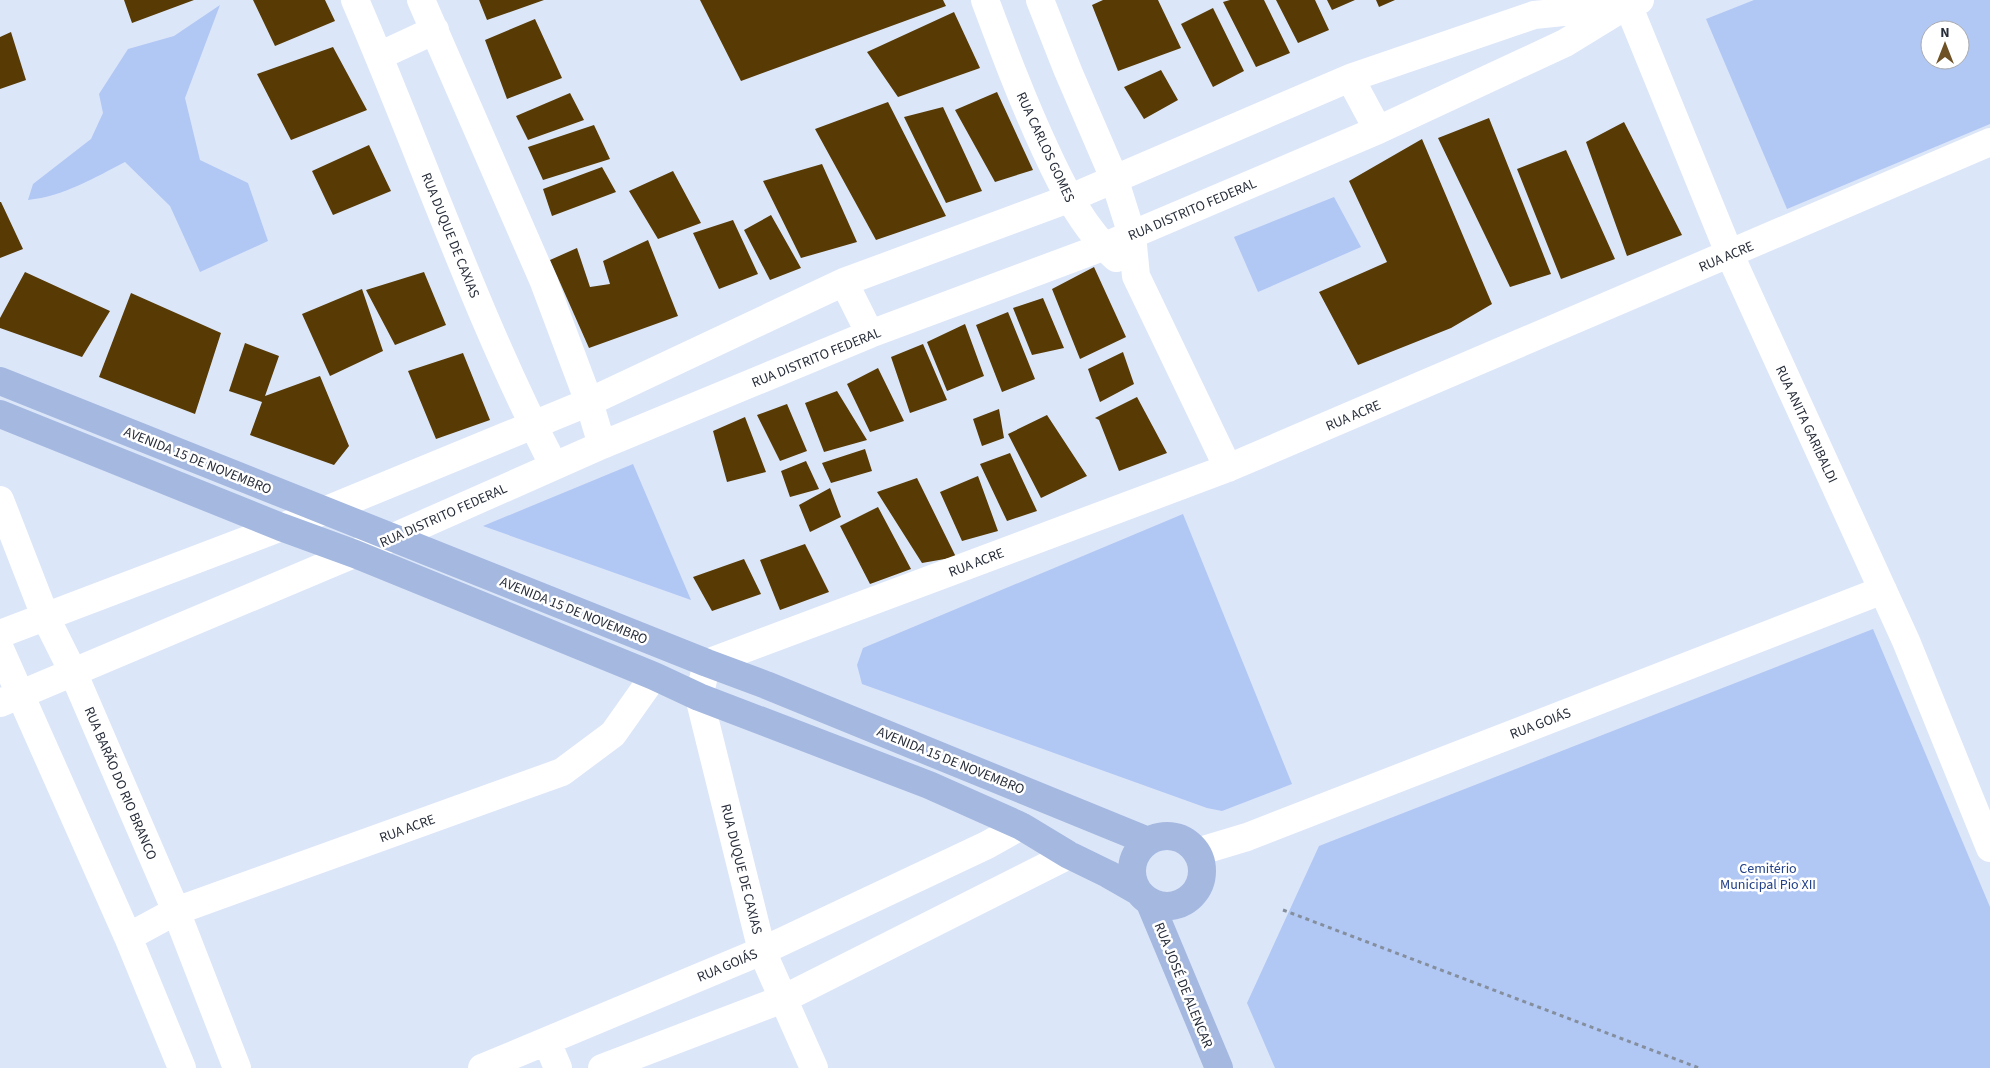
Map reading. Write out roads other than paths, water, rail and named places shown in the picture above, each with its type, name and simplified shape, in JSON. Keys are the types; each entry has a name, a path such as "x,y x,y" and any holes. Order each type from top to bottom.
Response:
{"main road":[{"name":"AVENIDA 15 DE NOVEMBRO","path":"0,382 766,685 1148,841"},
{"path":"0,414 281,527 355,554 654,676 699,697 929,785 1021,826 1069,856 1108,874 1143,897 1168,907 1186,902 1198,888 1202,870 1197,852 1184,840 1166,836 1148,841 1135,854 1131,872 1143,897"},
{"name":"RUA JOSÉ DE ALENCAR","path":"1143,897 1218,1068"}],"street":[{"name":"RUA DUQUE DE CAXIAS","path":"355,0 380,56 479,305 532,424 554,466"},
{"path":"421,0 544,282 602,445"},
{"name":"RUA CARLOS GOMES","path":"984,0 1028,113 1068,199 1103,247 1136,276"},
{"name":"RUA CARLOS GOMES","path":"1040,0 1114,178 1132,234 1136,276 1228,468"},
{"path":"0,634 324,511 588,402 844,282 1068,199 1350,78 1534,15 1631,2"},
{"name":"RUA DISTRITO FEDERAL","path":"10,699 355,554 602,445 870,334 1103,247 1378,130 1565,43 1631,2"},
{"name":"RUA ANITA GARIBALDI","path":"1631,2 1730,255 1910,650 1990,848"},
{"path":"380,56 435,30"},
{"path":"1350,78 1378,130"},
{"name":"RUA ACRE","path":"707,663 1228,468 1730,255 1990,142"},
{"path":"844,282 870,334"},
{"name":"RUA BARÃO DO RIO BRANCO","path":"0,500 45,616 73,672 176,911 237,1068"},
{"name":"RUA GOIÁS","path":"1197,852 1247,836 1883,590"},
{"path":"0,649 10,699 128,937 182,1068"},
{"name":"RUA DUQUE DE CAXIAS","path":"707,663 699,697 762,951 814,1068"},
{"name":"RUA ACRE","path":"128,937 176,911 562,772 613,734 654,676"},
{"name":"RUA GOIÁS","path":"482,1068 762,951 987,845 1021,826"},
{"path":"602,1068 784,999 1069,856"},
{"path":"547,1042 558,1068"}],"park label":[{"name":"Cemitério Municipal Pio XII","path":"1768,876"}]}
